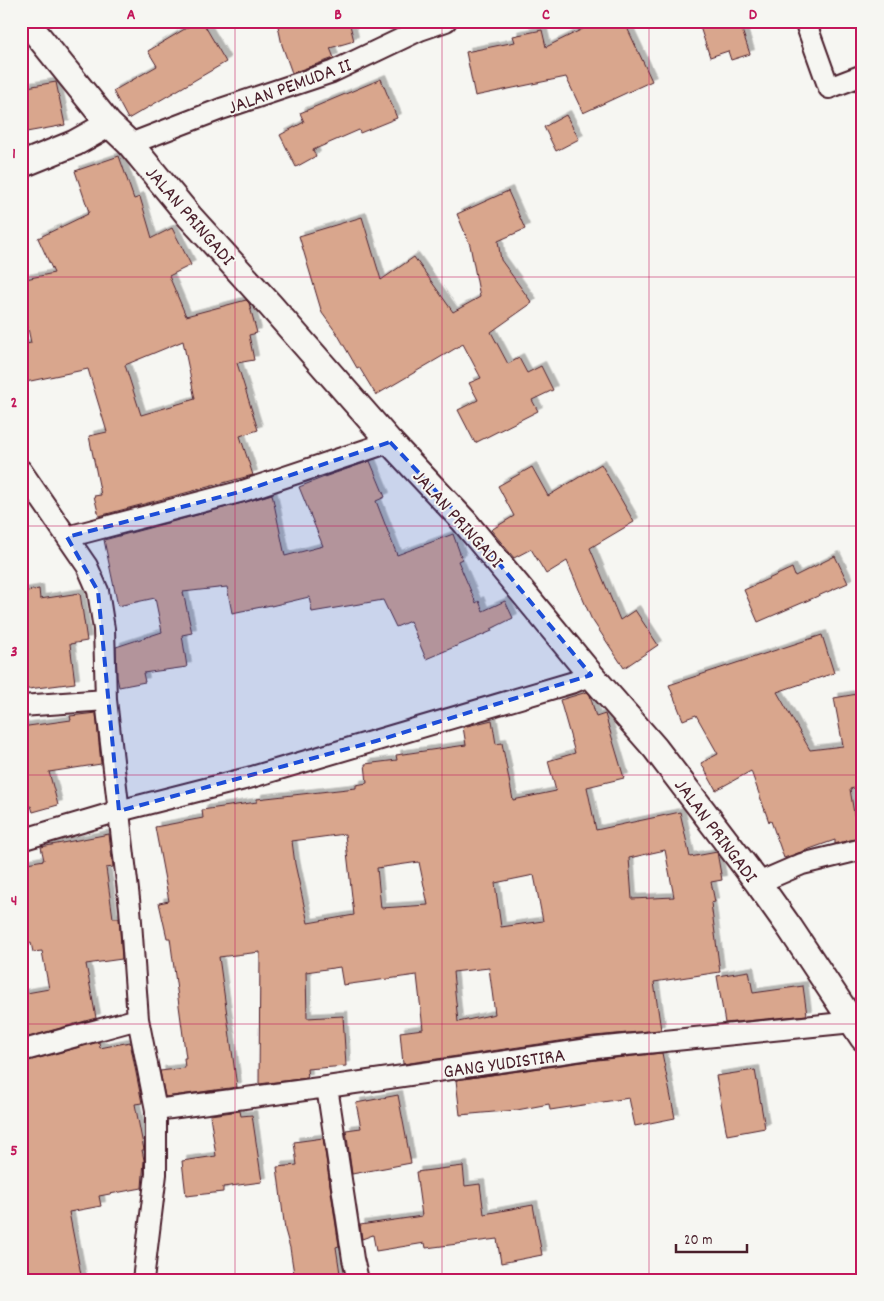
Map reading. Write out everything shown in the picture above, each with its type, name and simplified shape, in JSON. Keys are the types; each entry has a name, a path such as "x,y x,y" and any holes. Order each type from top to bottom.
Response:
{"street":[{"name":"JALAN PRINGADI","path":"26,21 109,124 130,144 190,217 277,312 390,442 464,521 591,675 655,748 758,883 858,1030"},
{"name":"JALAN PEMUDA II","path":"130,144 221,109 332,72 420,30 446,21"},
{"path":"805,21 830,88 863,75"},
{"path":"21,165 75,143 109,124"},
{"path":"67,537 243,491 390,442"},
{"path":"21,470 87,566 98,591 104,629 106,700 130,908 138,1019 156,1110 156,1174 143,1280"},
{"path":"21,840 119,811 252,777 357,747 574,682 591,675"},
{"path":"21,706 106,700"},
{"path":"758,883 802,864 863,849"},
{"path":"21,1051 138,1019"},
{"name":"GANG YUDISTIRA","path":"156,1110 596,1048 858,1030"},
{"path":"327,1087 353,1260 358,1280"}],"highlighted area":[{"path":"390,442 464,521 591,675 376,741 119,811 98,591 67,537 243,491"}],"building":[{"path":"198,21 202,21 226,62 128,119 113,91 157,66 148,51"},
{"path":"277,21 349,21 354,41 330,48 334,58 292,73 282,45"},
{"path":"599,21 624,21 652,81 583,113 566,77 475,96 466,52 515,42 513,36 542,30 546,47"},
{"path":"698,21 739,21 750,54 731,60 728,51 710,57"},
{"path":"381,79 397,118 360,133 359,130 313,150 316,156 296,167 280,135 304,122 300,113"},
{"path":"56,82 65,125 21,133 21,88"},
{"path":"566,115 579,139 556,151 544,127"},
{"path":"119,156 134,199 140,197 152,238 172,228 191,265 169,276 186,316 246,300 249,303 257,333 249,335 254,360 237,363 258,430 240,436 253,475 99,516 94,496 101,495 89,436 107,432 88,369 21,383 21,345 31,343 21,294 21,280 54,273 38,238 89,212 75,171","holes":["183,341 195,399 141,415 125,365"]},
{"path":"508,191 525,229 498,241 501,260 532,303 491,332 508,364 519,358 527,373 541,366 553,390 532,400 538,411 475,443 458,410 478,400 469,383 481,378 463,344 376,395 322,313 299,236 362,217 381,280 414,257 453,312 480,297 470,245 457,214"},
{"path":"370,461 385,497 376,501 397,555 453,534 462,559 458,561 476,603 479,601 483,611 505,601 513,618 491,629 492,631 426,659 410,621 396,627 383,600 312,612 309,597 232,613 227,587 183,592 192,633 182,635 187,667 143,673 145,682 119,687 116,647 162,632 155,598 118,606 104,540 272,494 285,556 323,546 299,487"},
{"path":"601,464 634,522 590,548 620,620 635,610 658,645 624,668 591,618 567,561 546,574 531,549 514,558 491,530 514,516 498,486 532,467 548,496"},
{"path":"835,556 848,583 758,622 744,590 792,568 795,576"},
{"path":"39,589 40,599 80,593 87,641 70,644 75,683 21,690 21,592"},
{"path":"822,635 834,673 777,692 810,750 843,746 834,698 863,693 863,786 850,789 858,838 835,844 835,840 784,858 751,771 716,790 701,763 718,754 696,715 683,720 669,685"},
{"path":"587,692 590,695 596,717 605,714 624,778 587,787 596,830 680,812 690,857 717,852 722,880 711,882 715,902 711,903 720,972 654,982 661,1030 594,1036 403,1064 400,1032 423,1029 417,975 343,985 340,967 306,972 307,1018 343,1016 346,1066 307,1069 308,1078 259,1084 260,952 219,957 237,1087 165,1097 160,1071 185,1068 184,1058 186,1058 170,938 167,938 159,903 169,901 155,827 203,818 202,810 257,802 257,799 356,788 356,785 367,783 365,764 397,760 396,755 466,745 463,727 492,720 496,744 502,743 513,800 556,791 548,761 575,753 560,700","holes":["345,834 354,915 308,923 292,841","665,850 674,897 632,899 629,858","419,862 428,905 381,908 377,868","534,875 543,921 501,927 495,883","489,968 495,1014 458,1022 453,972"]},
{"path":"96,713 101,764 49,772 58,805 33,812 31,806 21,809 21,727 71,720 70,716"},
{"path":"109,834 113,867 106,868 113,918 119,918 122,959 86,964 96,1018 21,1039 21,1019 26,1019 21,994 49,989 42,951 33,952 31,943 21,946 21,864 44,860 41,847"},
{"path":"749,971 753,993 803,986 807,1015 725,1023 717,976"},
{"path":"99,1042 100,1048 130,1042 142,1103 135,1104 144,1150 142,1150 144,1160 142,1188 99,1196 101,1206 69,1212 82,1280 31,1280 21,1229 21,1063"},
{"path":"662,1053 675,1118 635,1126 629,1098 550,1110 549,1104 517,1110 460,1115 456,1080 597,1060"},
{"path":"755,1070 765,1128 727,1135 716,1076"},
{"path":"398,1095 411,1163 352,1174 346,1130 361,1128 356,1103"},
{"path":"240,1111 241,1116 252,1115 262,1182 223,1187 223,1192 186,1196 182,1161 216,1156 210,1115"},
{"path":"323,1138 339,1246 336,1247 341,1280 295,1280 285,1230 277,1167 297,1165 294,1142"},
{"path":"463,1166 465,1186 480,1184 484,1214 533,1205 542,1255 501,1263 497,1239 426,1248 425,1243 376,1251 373,1235 362,1239 360,1225 422,1216 416,1172"}]}
